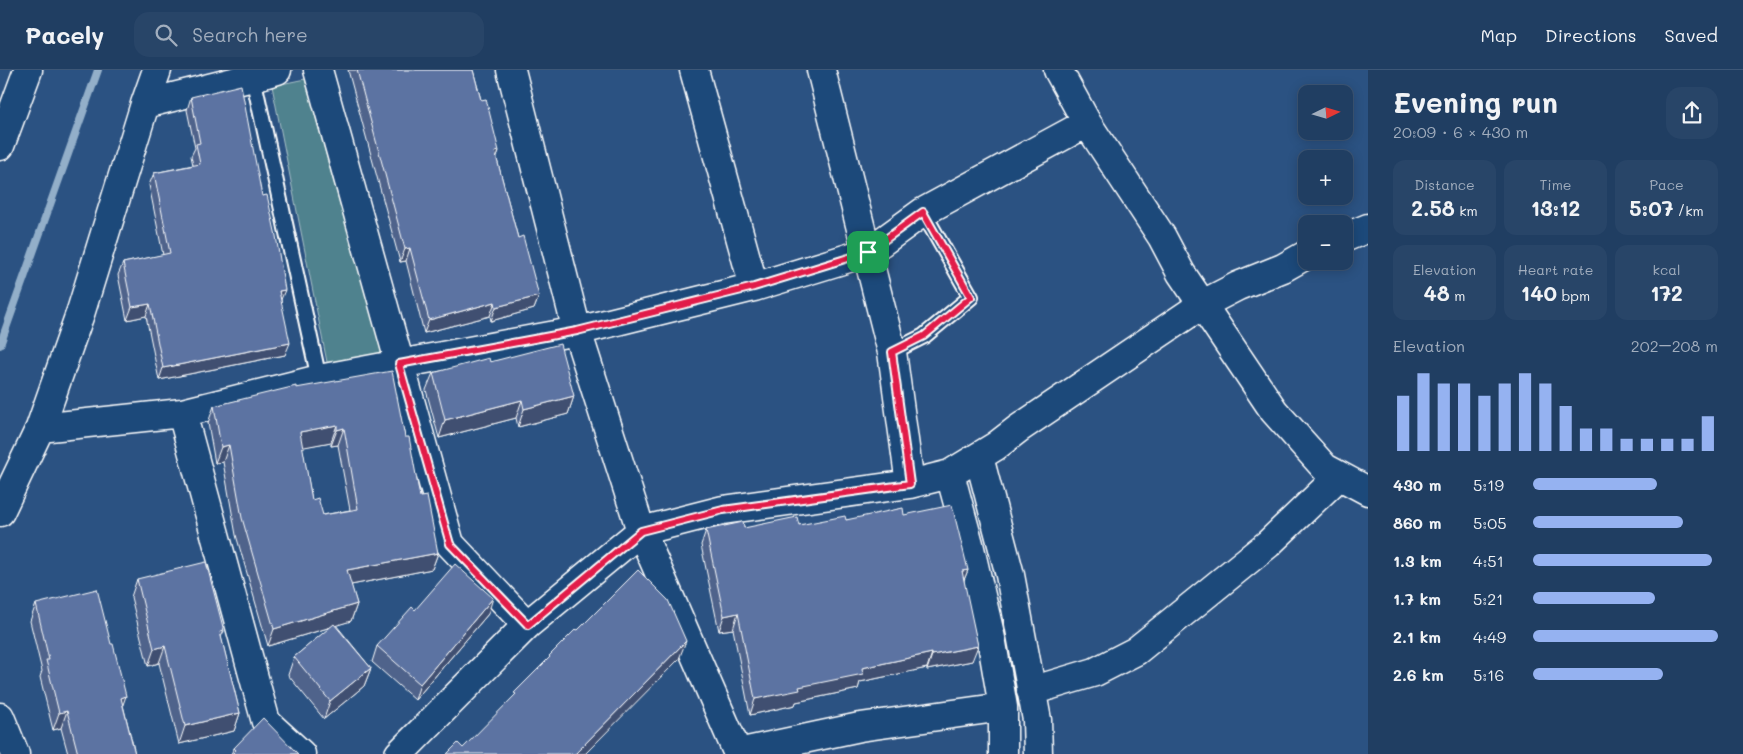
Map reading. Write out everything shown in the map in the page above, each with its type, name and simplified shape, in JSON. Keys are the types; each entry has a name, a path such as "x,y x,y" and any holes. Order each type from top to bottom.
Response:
{"street":[{"path":"0,146 28,70"},
{"path":"0,512 40,428 81,311 157,70"},
{"path":"318,70 450,544 528,625"},
{"path":"511,70 577,331 641,531 738,753 860,727 1004,707"},
{"path":"694,70 754,287"},
{"path":"821,70 892,352 910,484"},
{"path":"1058,70 1087,123 1162,238 1182,273 1274,411 1325,468 1368,492"},
{"path":"145,104 265,74"},
{"path":"40,428 182,412 319,379 577,331 754,287 868,252 923,212 1087,123"},
{"path":"1353,234 1368,228"},
{"path":"400,754 528,625 641,531 723,510 910,484 950,474 979,457 1203,304 1298,259"},
{"path":"182,412 266,722 301,754"},
{"path":"979,457 1010,575 1037,720 1038,754"},
{"path":"950,474 992,642 1004,707 1004,754"},
{"path":"1031,691 1095,672 1136,651 1268,544 1339,476"},
{"path":"0,717 15,754"}],"lane":[{"path":"265,74 319,379"},
{"path":"892,352 924,336 971,297 923,212"}],"green space":[{"path":"305,79 383,356 328,367 272,86"}],"building":[{"path":"357,70 473,70 481,100 486,99 499,151 495,152 518,238 523,236 539,296 496,307 495,302 429,320 410,248 405,249"},
{"path":"241,85 262,196 267,195 276,236 285,290 279,291 290,343 163,368 150,304 132,307 123,263 170,253 154,173 200,164 196,144 200,143 191,97"},
{"path":"560,344 574,396 524,409 522,400 445,420 433,373 489,358 490,362"},
{"path":"392,371 405,437 409,437 420,497 427,496 438,553 347,570 357,604 274,629 242,518 229,445 221,447 214,406 296,386 296,388","holes":["337,425 337,430 344,428 358,509 323,515 318,498 312,500 300,432"]},
{"path":"952,505 968,570 962,571 978,646 932,655 932,653 862,668 863,674 799,687 800,690 755,699 738,613 724,616 706,530 743,522 744,528 797,517 799,525 845,516 846,520 903,508 904,515"},
{"path":"206,562 224,631 220,632 240,713 185,726 165,646 154,649 137,579"},
{"path":"455,564 493,598 420,684 377,646 412,607 415,610"},
{"path":"638,570 668,600 686,641 575,754 447,754 458,743 463,748 516,694 514,693 549,656"},
{"path":"97,589 126,696 121,698 135,754 78,754 67,711 59,713 46,660 49,660 36,604"},
{"path":"334,624 371,668 330,701 294,657"},
{"path":"263,718 298,754 232,754 236,750 234,748"}],"waterway":[{"path":"0,345 98,70"}],"route":[{"path":"923,212 971,297 924,336 892,352 910,484 723,510 641,531 528,625 450,544 399,364 577,331 754,287 868,252 923,212"}]}
